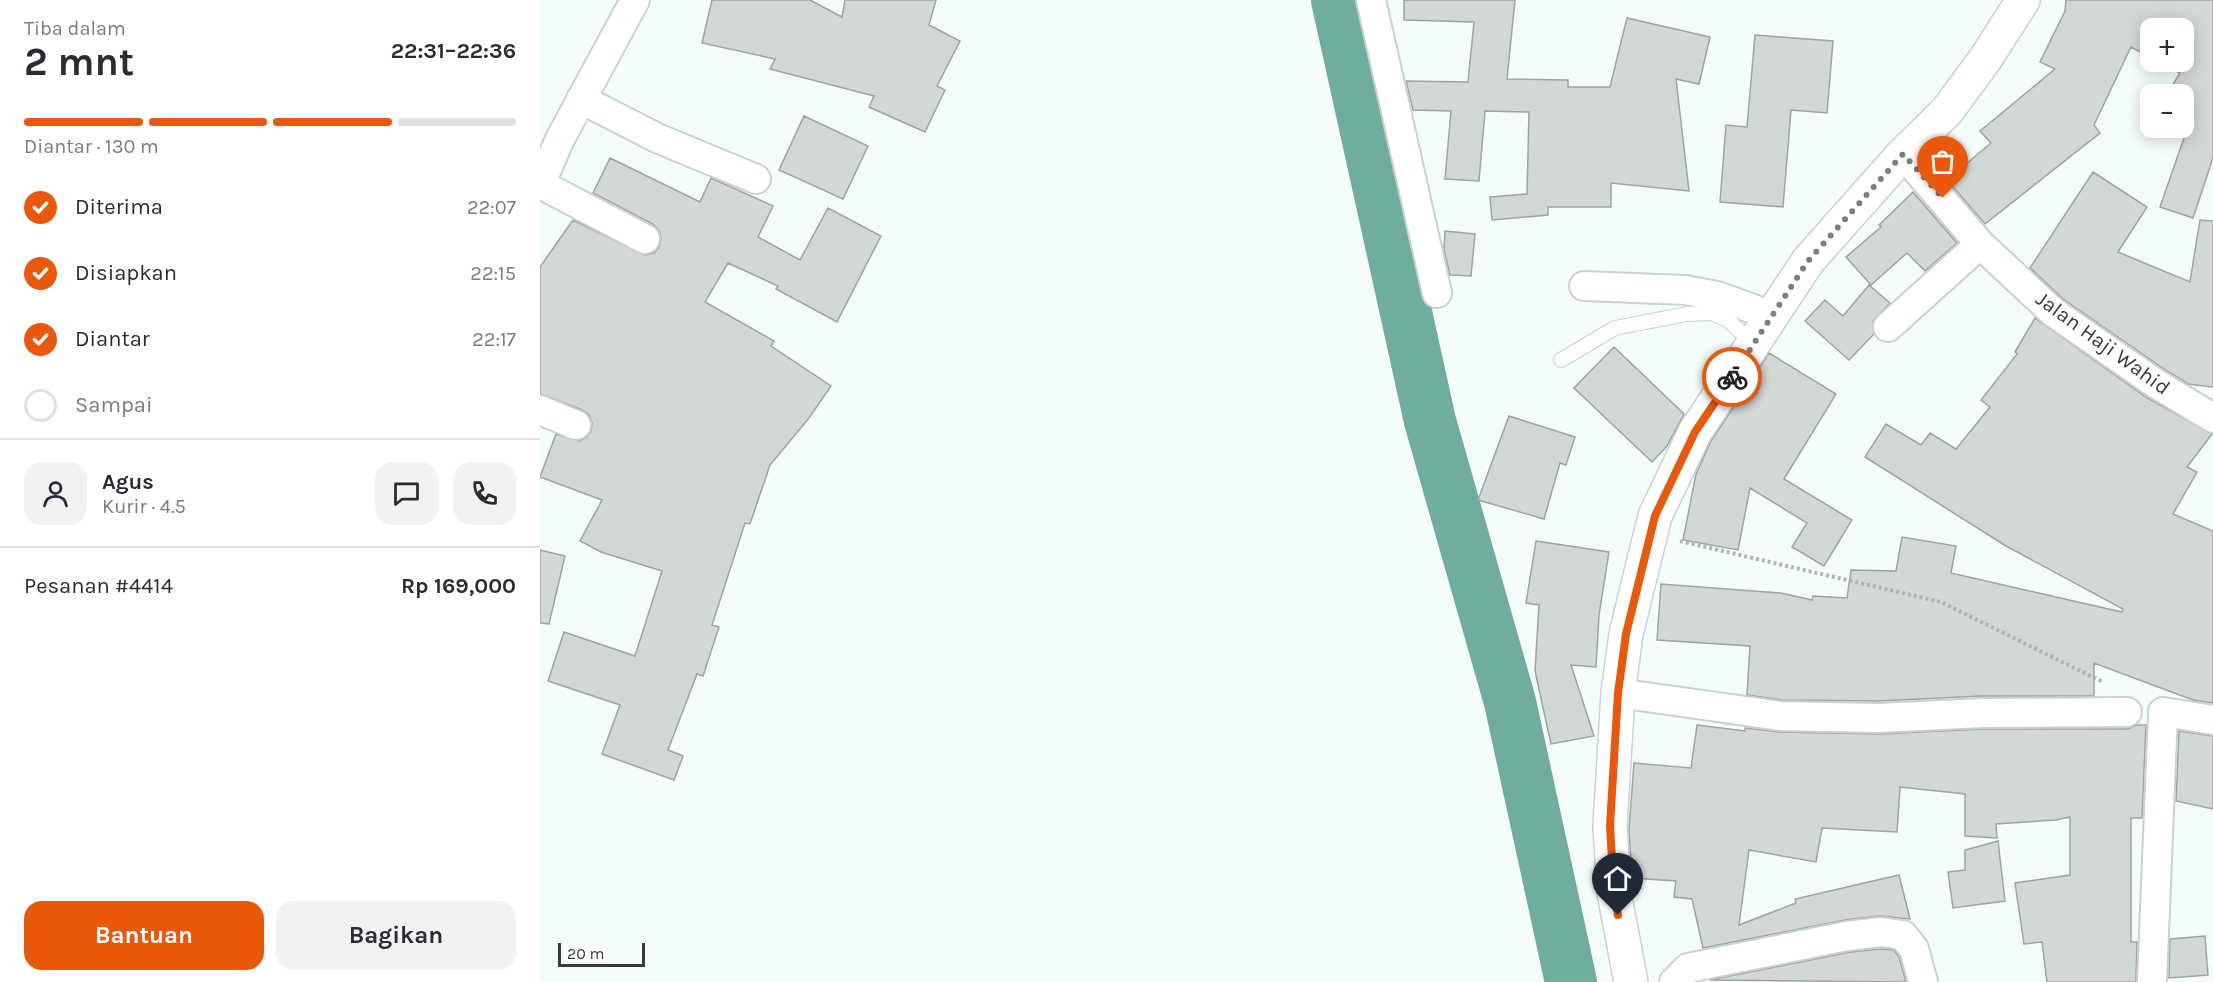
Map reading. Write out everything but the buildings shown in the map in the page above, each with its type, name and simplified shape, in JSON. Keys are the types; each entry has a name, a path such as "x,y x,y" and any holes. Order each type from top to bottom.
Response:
{"main road":[{"path":"1631,982 1614,893 1610,826 1618,693 1626,634 1655,516 1695,432 1770,315 1808,261 1903,154 1947,111 1986,58 2024,0"}],"street":[{"path":"635,0 581,99 540,184 645,239"},
{"path":"1371,0 1437,293"},
{"path":"581,99 657,138 756,179"},
{"name":"Jalan Haji Wahid","path":"1903,154 1980,244 2053,312 2155,383 2213,417"},
{"path":"1888,327 1980,244"},
{"path":"1584,286 1685,290 1717,296 1770,315"},
{"path":"540,410 576,425"},
{"path":"1618,693 1780,716 1879,718 1982,713 2127,712"},
{"path":"2152,982 2163,712 2213,720"},
{"path":"1674,982 1688,968 1847,936 1881,932 1903,935 1909,942 1914,949 1923,982"}],"lane":[{"path":"1561,360 1615,328 1687,314 1712,313 1728,320 1752,343"}],"path":[{"path":"1650,534 1941,602 2110,686"}],"waterway":[{"path":"1337,0 1430,421 1510,702 1571,982"}],"way so far":[{"path":"1732,377 1770,315 1808,261 1903,154 1943,198"}],"route":[{"path":"1618,915 1614,893 1610,826 1618,693 1626,634 1655,516 1695,432 1732,377"}]}
